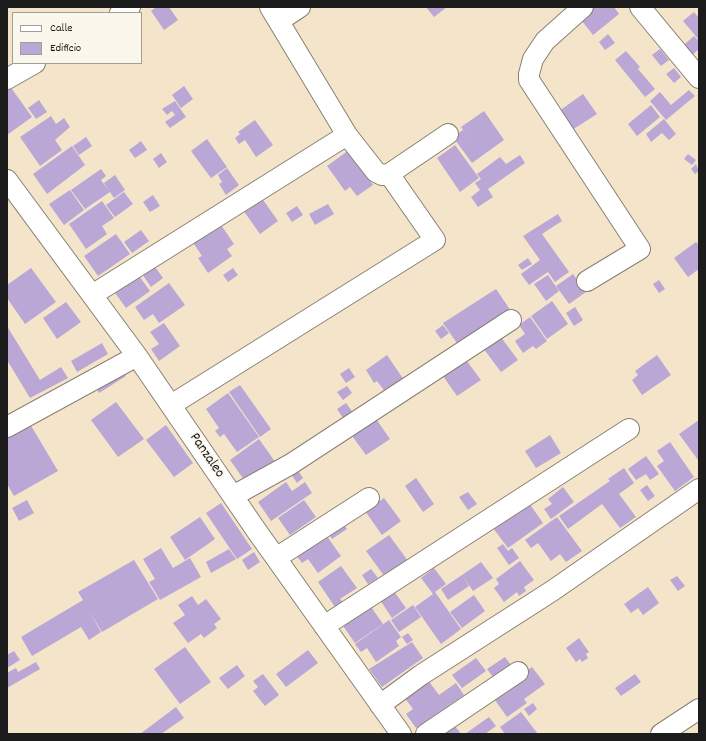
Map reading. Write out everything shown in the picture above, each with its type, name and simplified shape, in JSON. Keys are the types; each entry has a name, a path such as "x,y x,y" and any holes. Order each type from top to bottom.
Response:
{"street":[{"path":"300,7 274,14 347,135 376,172 382,175 389,174 448,134"},
{"path":"583,7 545,41 533,60 529,80 640,249 587,281"},
{"path":"640,7 699,78"},
{"path":"7,79 33,64"},
{"path":"92,295 347,135"},
{"path":"171,405 435,240 389,174"},
{"name":"Panzaleo","path":"7,180 137,356 276,558 401,734"},
{"path":"233,496 291,464 511,320"},
{"path":"7,427 137,356"},
{"path":"324,626 630,429"},
{"path":"380,705 421,675 552,591 699,489"},
{"path":"276,558 369,498"},
{"path":"426,734 518,672"},
{"path":"661,734 699,709"}],"building":[{"path":"156,7 169,7 178,20 164,30 151,11"},
{"path":"426,7 447,7 434,17"},
{"path":"589,7 614,7 619,14 593,35 578,16"},
{"path":"694,12 699,18 699,40 683,21"},
{"path":"608,34 615,43 605,50 599,42"},
{"path":"694,36 699,41 699,49 688,59 679,49"},
{"path":"660,49 669,60 661,66 652,55"},
{"path":"626,51 640,67 632,74 638,69 655,89 645,97 615,60"},
{"path":"674,68 681,77 674,83 666,74"},
{"path":"7,82 32,117 7,135"},
{"path":"184,86 193,99 181,108 172,95"},
{"path":"689,90 695,96 666,120 650,101 660,92 671,105"},
{"path":"583,94 597,114 572,130 559,111"},
{"path":"39,100 47,112 36,119 28,108"},
{"path":"175,101 186,117 170,128 165,122 175,115 172,111 167,115 162,109"},
{"path":"651,105 660,117 637,136 628,124"},
{"path":"484,111 504,140 472,163 453,137 463,130 480,154 461,127"},
{"path":"51,116 56,124 64,118 70,127 55,140 62,150 40,166 20,137"},
{"path":"664,119 676,134 669,140 662,133 651,142 646,134"},
{"path":"255,120 273,145 256,157 245,140 239,144 235,138 240,134 238,132"},
{"path":"86,137 92,146 79,155 73,146"},
{"path":"207,139 227,167 211,178 191,151"},
{"path":"141,141 147,150 135,158 129,150"},
{"path":"455,145 479,178 460,192 437,158"},
{"path":"72,146 85,165 47,194 33,174"},
{"path":"349,150 373,185 357,196 350,187 345,191 327,166"},
{"path":"161,153 167,162 159,168 153,159"},
{"path":"688,154 696,160 692,165 684,159"},
{"path":"520,155 525,163 488,189 493,197 478,207 471,197 480,190 475,183 481,179 477,174 500,157 506,164"},
{"path":"696,164 699,171 695,174 691,169"},
{"path":"227,168 239,185 226,195 219,184 222,182 218,175"},
{"path":"101,169 106,176 101,180 110,192 85,209 71,190"},
{"path":"115,175 125,190 114,198 104,183"},
{"path":"70,190 84,210 64,225 49,204"},
{"path":"124,192 133,204 115,217 106,205"},
{"path":"153,195 160,206 150,212 143,202"},
{"path":"261,197 278,221 260,234 243,210"},
{"path":"102,201 114,218 102,226 107,234 86,249 69,224"},
{"path":"328,204 334,214 315,225 309,214"},
{"path":"297,206 303,215 292,222 286,213"},
{"path":"558,214 562,221 542,234 569,272 555,282 548,272 529,285 521,274 540,260 523,236"},
{"path":"219,222 234,244 227,249 232,256 208,273 198,258 202,256 192,241"},
{"path":"141,230 149,241 132,253 124,242"},
{"path":"116,234 130,254 98,276 84,256"},
{"path":"696,242 699,245 699,269 688,277 674,258"},
{"path":"528,258 532,264 522,270 518,265"},
{"path":"150,260 163,278 151,287 138,268"},
{"path":"31,268 56,302 25,324 7,298 7,285"},
{"path":"233,268 238,275 228,282 223,275"},
{"path":"134,269 150,291 126,308 110,286"},
{"path":"573,274 586,292 569,304 556,286"},
{"path":"548,275 559,291 546,301 534,284"},
{"path":"659,280 665,289 659,293 653,284"},
{"path":"169,283 185,305 159,323 153,314 144,320 135,307"},
{"path":"496,289 511,311 479,331 478,329 457,343 443,323"},
{"path":"552,301 568,324 547,339 531,316"},
{"path":"66,302 81,322 57,339 43,318"},
{"path":"575,307 583,320 574,326 566,313"},
{"path":"530,317 547,341 536,349 533,346 523,353 515,341 525,334 519,325"},
{"path":"164,323 180,346 159,361 151,349 159,344 150,332"},
{"path":"443,325 449,333 441,339 435,331"},
{"path":"7,326 40,380 61,367 68,378 30,398 7,360"},
{"path":"500,336 518,360 501,372 483,348"},
{"path":"102,343 108,354 77,372 71,361"},
{"path":"387,355 404,380 386,393 377,381 374,383 366,370"},
{"path":"657,355 671,375 642,395 632,380 638,375 635,371"},
{"path":"466,360 481,380 457,396 443,376"},
{"path":"121,368 126,376 99,393 94,384"},
{"path":"349,368 355,377 346,383 340,374"},
{"path":"240,385 271,429 260,437 229,392"},
{"path":"347,386 352,393 343,400 337,392"},
{"path":"228,393 259,437 237,452 224,434 220,437 215,431 219,428 206,409"},
{"path":"116,402 144,439 118,457 91,420"},
{"path":"346,403 354,414 345,421 337,409"},
{"path":"374,416 390,439 366,455 350,433"},
{"path":"699,420 699,459 698,460 679,434"},
{"path":"30,424 58,471 14,496 7,484 7,437"},
{"path":"166,425 193,463 174,477 146,440"},
{"path":"550,435 561,453 536,468 525,451"},
{"path":"259,439 276,463 247,484 230,460"},
{"path":"670,442 694,477 675,491 657,466 664,461 657,451"},
{"path":"646,456 659,474 650,480 646,474 636,480 628,469"},
{"path":"624,468 634,483 619,494 636,517 620,528 602,504 568,529 559,516 610,481 608,479"},
{"path":"297,469 303,478 297,483 291,474"},
{"path":"416,478 434,504 423,512 405,486"},
{"path":"286,482 292,491 305,482 312,493 271,521 258,502"},
{"path":"647,485 655,496 648,501 640,490"},
{"path":"563,487 574,502 551,519 544,509 552,504 548,499"},
{"path":"468,492 477,504 468,510 459,497"},
{"path":"384,498 401,521 382,535 365,511"},
{"path":"27,500 34,513 19,521 12,508"},
{"path":"304,500 316,517 290,535 278,518"},
{"path":"221,503 252,549 237,559 206,513"},
{"path":"529,503 543,523 508,548 493,528"},
{"path":"200,517 215,539 185,560 170,537"},
{"path":"557,517 582,551 566,562 560,554 551,561 538,543 531,548 525,540"},
{"path":"343,523 347,529 332,539 328,533"},
{"path":"326,535 341,556 318,573 308,559 302,563 296,555"},
{"path":"389,535 408,561 385,577 366,551"},
{"path":"503,544 508,551 512,548 519,558 509,565 497,548"},
{"path":"161,548 173,568 190,558 201,577 160,600 149,582 155,579 143,559"},
{"path":"229,549 236,559 211,573 206,562"},
{"path":"254,552 260,562 248,570 242,560"},
{"path":"134,560 158,599 102,632 89,611 101,632 89,640 81,627 32,656 21,637 83,600 78,592"},
{"path":"520,561 534,580 524,587 526,591 519,596 517,592 504,602 494,588 499,584 496,579"},
{"path":"481,562 493,578 473,591 462,575"},
{"path":"341,566 357,588 340,599 343,602 335,607 318,582"},
{"path":"434,568 446,584 435,592 461,629 441,644 415,607 433,594 421,578"},
{"path":"371,569 378,578 368,584 362,575"},
{"path":"462,575 469,586 448,600 441,589"},
{"path":"677,576 685,586 678,591 670,580"},
{"path":"648,587 659,603 643,615 638,608 631,613 624,604"},
{"path":"393,590 406,608 392,618 380,600"},
{"path":"474,595 485,611 462,628 450,612"},
{"path":"192,596 198,605 206,599 221,619 214,624 217,628 204,638 201,634 188,643 173,623 185,615 178,605"},
{"path":"369,604 383,624 355,643 341,623"},
{"path":"413,605 421,617 399,632 391,620"},
{"path":"389,620 401,637 396,641 399,646 376,662 367,648 361,652 355,644"},
{"path":"408,633 413,640 407,644 402,637"},
{"path":"579,638 589,652 586,654 588,658 582,662 580,659 576,662 566,648"},
{"path":"412,642 423,658 382,687 369,669"},
{"path":"185,647 211,682 180,704 154,669"},
{"path":"308,650 318,663 286,687 276,674"},
{"path":"14,651 20,660 7,668 7,655"},
{"path":"505,657 511,665 493,677 487,669"},
{"path":"476,658 486,671 462,688 452,675"},
{"path":"36,662 40,669 7,688 7,673 16,668 18,672"},
{"path":"237,665 245,676 228,689 219,678"},
{"path":"532,667 545,684 524,699 527,703 507,717 492,696"},
{"path":"263,674 279,695 265,706 253,691 258,687 253,681"},
{"path":"635,674 641,682 621,696 615,688"},
{"path":"425,676 439,695 456,683 464,695 416,728 406,714 413,709 401,693"},
{"path":"533,703 537,709 529,716 524,709"},
{"path":"176,707 184,718 161,734 140,734"},
{"path":"521,712 538,734 505,734 500,727"},
{"path":"489,717 496,726 485,734 465,734"},
{"path":"455,726 461,734 444,734"}]}
